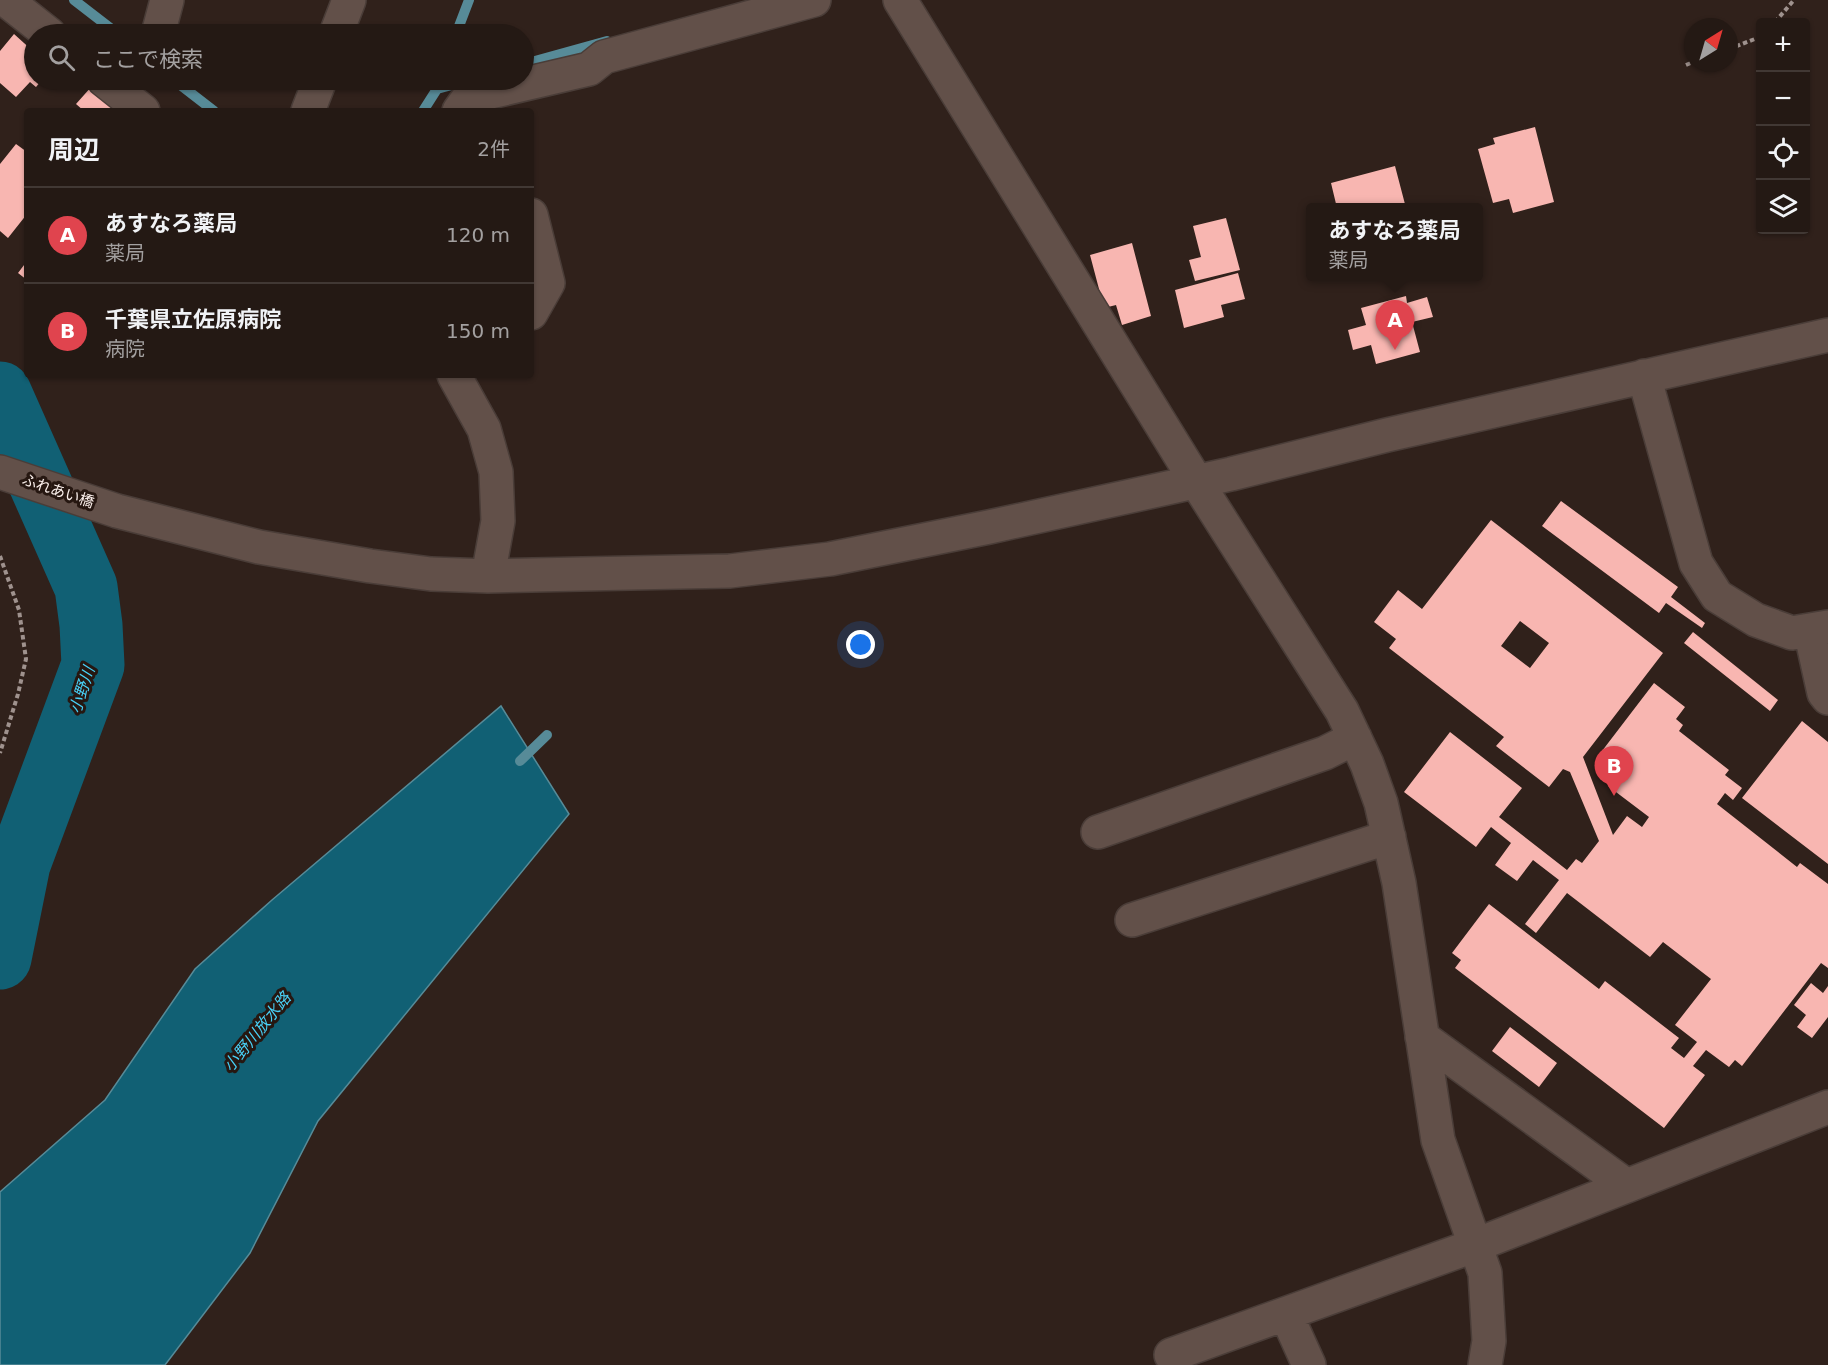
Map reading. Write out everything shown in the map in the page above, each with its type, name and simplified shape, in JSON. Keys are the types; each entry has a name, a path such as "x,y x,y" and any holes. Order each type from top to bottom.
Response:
{"street":[{"path":"6,0 36,24"},
{"path":"161,24 167,0"},
{"path":"340,24 349,0"},
{"path":"534,89 589,69 604,57 814,0"},
{"path":"900,0 1342,711 1355,738 1381,803 1399,883 1438,1140 1485,1273 1489,1341 1485,1365"},
{"path":"124,90 143,100"},
{"path":"309,108 316,90"},
{"path":"461,108 469,97 502,100 530,90"},
{"path":"534,227 548,283 534,308"},
{"name":"ふれあい橋","path":"0,472 117,511 259,547 370,566 430,574 488,576 730,571 819,560 989,527 1197,481 1828,334"},
{"path":"1644,376 1696,563 1717,596 1756,620 1792,633 1819,629 1824,693 1828,698"},
{"path":"456,378 484,429 496,472 498,521 488,576"},
{"path":"1098,832 1325,753 1355,738"},
{"path":"1132,920 1389,837"},
{"path":"1422,1037 1627,1186"},
{"path":"1172,1355 1476,1245 1828,1107"},
{"path":"1286,1314 1309,1365"}],"path":[{"path":"1778,18 1794,0"},
{"path":"1738,46 1756,40"},
{"path":"0,556 19,610 26,659 0,753"}],"water":[{"path":"501,706 569,814 318,1121 250,1253 165,1365 0,1365 0,1192 105,1100 195,969 272,900"}],"building":[{"path":"14,34 24,43 24,88 16,97 0,83 0,51"},
{"path":"88,90 96,90 117,108 81,108 76,104"},
{"path":"1535,127 1554,202 1513,213 1509,199 1493,203 1478,149 1495,144 1493,138"},
{"path":"16,144 24,150 24,218 8,238 0,231 0,164"},
{"path":"1395,166 1405,203 1336,203 1331,183"},
{"path":"1226,218 1240,270 1195,281 1189,260 1201,257 1193,226"},
{"path":"1132,243 1151,316 1122,325 1116,305 1104,308 1090,255"},
{"path":"24,265 24,278 18,273"},
{"path":"1238,273 1245,299 1221,305 1224,317 1184,328 1175,290"},
{"path":"1406,296 1407,303 1427,297 1433,317 1412,322 1420,352 1376,364 1371,345 1353,350 1348,330 1366,325 1361,308"},
{"path":"1561,501 1678,587 1671,597 1705,623 1702,628 1666,603 1659,613 1542,526"},
{"path":"1491,520 1663,653 1583,757 1613,835 1627,816 1642,827 1649,817 1608,786 1623,767 1602,751 1654,683 1685,707 1676,719 1683,725 1679,731 1729,770 1725,775 1742,788 1733,800 1725,793 1717,804 1797,867 1800,863 1828,884 1828,968 1821,963 1742,1066 1735,1060 1729,1067 1706,1050 1693,1066 1705,1075 1664,1128 1455,968 1461,960 1452,953 1489,904 1599,989 1605,981 1679,1038 1671,1048 1684,1058 1697,1042 1675,1025 1711,979 1663,942 1650,957 1567,893 1536,933 1525,924 1559,880 1533,860 1517,881 1495,865 1511,843 1491,827 1476,847 1404,792 1450,732 1522,788 1499,817 1567,870 1576,859 1582,863 1599,841 1570,772 1563,769 1549,787 1496,746 1504,737 1389,648 1396,639 1374,622 1398,590 1422,609","holes":["1520,621 1549,643 1530,668 1501,646"]},
{"path":"1693,632 1778,700 1770,711 1684,643"},
{"path":"1802,721 1828,742 1828,864 1742,798"},
{"path":"1811,983 1823,993 1828,986 1828,1017 1812,1038 1797,1027 1806,1015 1794,1005"},
{"path":"1510,1027 1557,1063 1539,1087 1492,1051"}],"waterway":[{"path":"74,0 105,24"},
{"path":"460,24 469,0"},
{"path":"534,61 607,41"},
{"path":"187,90 210,108"},
{"path":"425,108 436,90"},
{"name":"小野川","path":"0,393 86,587 93,665 19,864 0,958"},
{"name":"小野川放水路","path":"520,761 547,735"}],"place":[{"name":"あすなろ薬局","path":"1395,350"},
{"name":"千葉県立佐原病院","path":"1614,796"}]}
